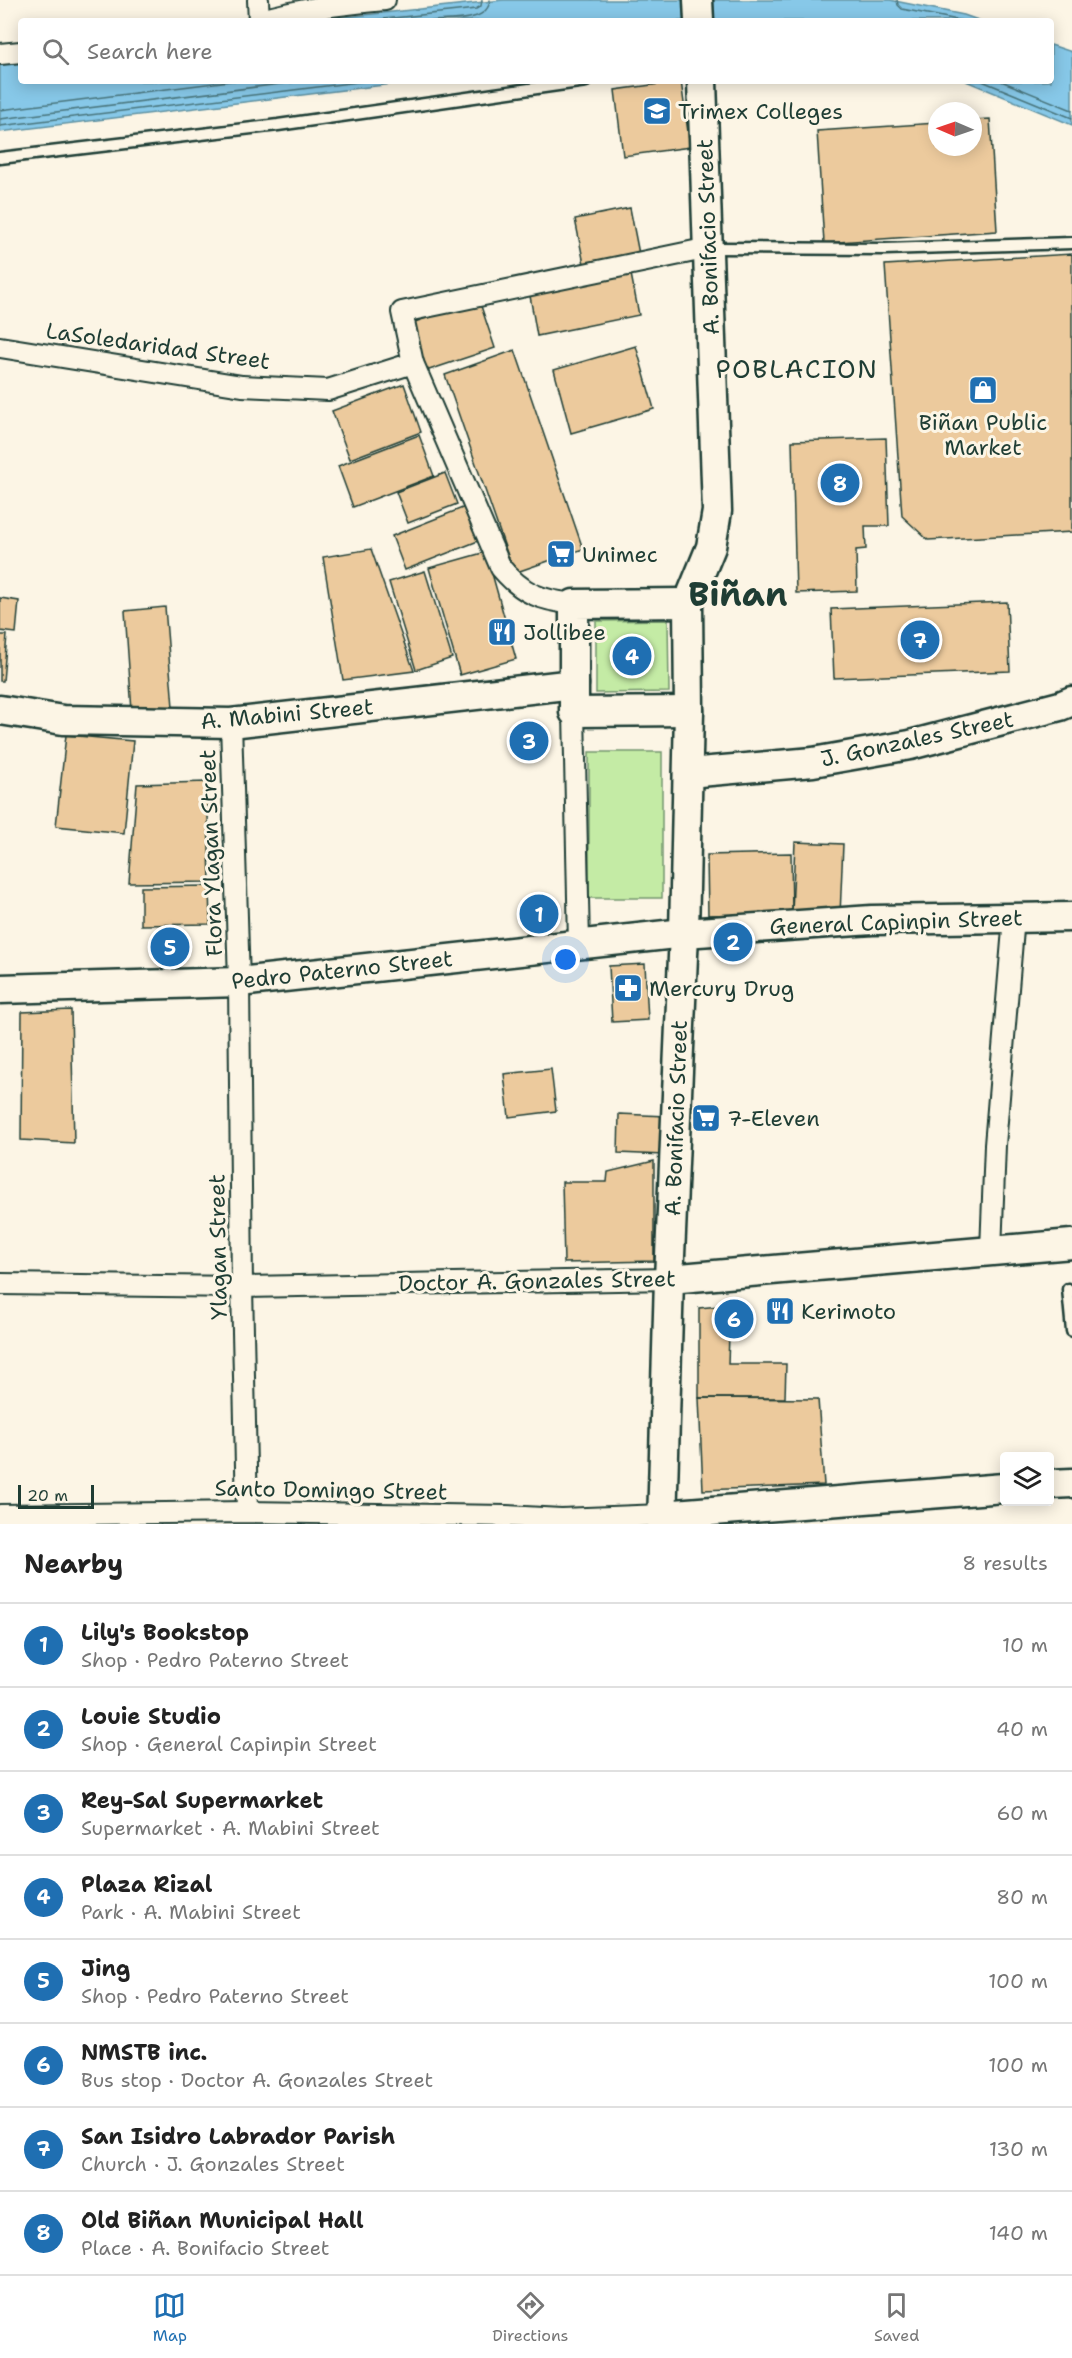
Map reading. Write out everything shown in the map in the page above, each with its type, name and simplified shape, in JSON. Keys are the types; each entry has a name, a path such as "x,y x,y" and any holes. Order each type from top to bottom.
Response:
{"street":[{"path":"258,0 259,18"},
{"path":"269,18 337,5 385,0"},
{"path":"698,0 699,18"},
{"path":"0,54 18,52"},
{"name":"A. Bonifacio Street","path":"662,1520 669,1279 684,933 689,711 688,603 711,547 717,511 702,84"},
{"path":"688,603 574,604 551,602 531,595 514,584 501,568 413,363 402,312 709,248"},
{"name":"LaSoledaridad Street","path":"0,347 242,386 328,390 413,363"},
{"path":"574,604 579,945"},
{"name":"A. Mabini Street","path":"0,710 63,720 231,723 574,684"},
{"name":"J. Gonzales Street","path":"688,773 813,762 910,746 1072,701"},
{"path":"574,712 689,711"},
{"name":"Flora Ylagan Street","path":"231,723 239,982"},
{"path":"991,1251 995,1145 1014,917"},
{"name":"General Capinpin Street","path":"684,933 872,920 1072,917"},
{"name":"Pedro Paterno Street","path":"0,989 239,982 684,933"},
{"name":"Ylagan Street","path":"239,982 247,1512"},
{"name":"Doctor A. Gonzales Street","path":"0,1284 242,1287 669,1279 1072,1244"},
{"path":"1054,1484 1072,1483"},
{"path":"662,1520 1000,1488"},
{"name":"Santo Domingo Street","path":"0,1515 247,1512 506,1520 662,1520"}],"lane":[{"path":"0,158 278,125 565,84"},
{"path":"709,248 885,249 1072,243"},
{"path":"1068,1289 1072,1331"}],"green space":[{"path":"668,620 669,692 596,693 596,621"},
{"path":"589,752 662,752 662,898 589,898"}],"water":[{"path":"503,0 890,0 972,18 337,18"},
{"path":"1054,46 1072,52 1072,125 973,84 1054,84"},
{"path":"18,60 18,84 392,84 0,132 0,63"}],"building":[{"path":"659,84 681,84 690,147 623,156 615,90"},
{"path":"982,119 990,119 997,231 824,243 817,131 928,124 928,156 982,156"},
{"path":"630,208 640,259 585,269 575,219"},
{"name":"Biñan Public Market","path":"1072,254 1072,532 928,540 902,516 885,265"},
{"path":"630,269 639,315 537,336 529,290"},
{"path":"479,300 495,348 426,371 409,324"},
{"path":"636,346 654,409 571,433 554,370"},
{"path":"515,350 583,549 514,573 445,375"},
{"path":"404,384 421,432 350,459 332,411"},
{"path":"419,435 434,476 353,507 338,466"},
{"path":"886,438 889,526 865,526 866,549 856,550 857,591 796,593 792,441"},
{"path":"445,473 457,504 408,523 396,492"},
{"path":"465,507 478,541 405,570 392,536"},
{"path":"371,549 414,671 343,680 323,557"},
{"path":"486,552 516,659 460,675 429,568"},
{"path":"425,571 452,658 416,670 389,582"},
{"path":"0,598 19,601 16,633 0,631"},
{"path":"1007,602 1010,671 834,678 831,609"},
{"path":"165,607 173,707 132,711 125,611"},
{"path":"0,635 7,635 3,681 0,681"},
{"path":"66,735 133,741 124,833 56,826"},
{"path":"207,782 210,882 129,883 137,784"},
{"path":"795,842 843,844 840,915 792,913"},
{"path":"791,853 792,913 708,915 707,855"},
{"path":"209,886 210,924 141,925 141,887"},
{"path":"645,964 648,1020 612,1022 609,966"},
{"path":"71,1010 74,1143 21,1140 22,1012"},
{"path":"551,1069 556,1111 509,1117 504,1074"},
{"path":"619,1114 666,1116 664,1155 618,1153"},
{"path":"654,1161 654,1261 564,1263 562,1182 607,1182 608,1172"},
{"path":"730,1305 728,1364 786,1364 785,1398 699,1398 699,1308"},
{"path":"699,1398 818,1399 824,1485 703,1490"}],"place":[{"name":"Trimex Colleges","path":"657,111"},
{"name":"Biñan Public Market","path":"983,390"},
{"name":"Old Biñan Municipal Hall","path":"840,483"},
{"name":"Unimec","path":"561,554"},
{"name":"Jollibee","path":"502,632"},
{"name":"San Isidro Labrador Parish","path":"920,640"},
{"name":"Plaza Rizal","path":"632,656"},
{"name":"Rey-Sal Supermarket","path":"529,741"},
{"name":"Lily's Bookstop","path":"539,914"},
{"name":"Louie Studio","path":"733,942"},
{"name":"Jing","path":"170,947"},
{"name":"Mercury Drug","path":"628,988"},
{"name":"7-Eleven","path":"706,1118"},
{"name":"Kerimoto","path":"780,1311"},
{"name":"NMSTB inc.","path":"734,1319"}],"district":[{"name":"POBLACION","path":"797,368"},
{"name":"Biñan","path":"738,594"}]}
